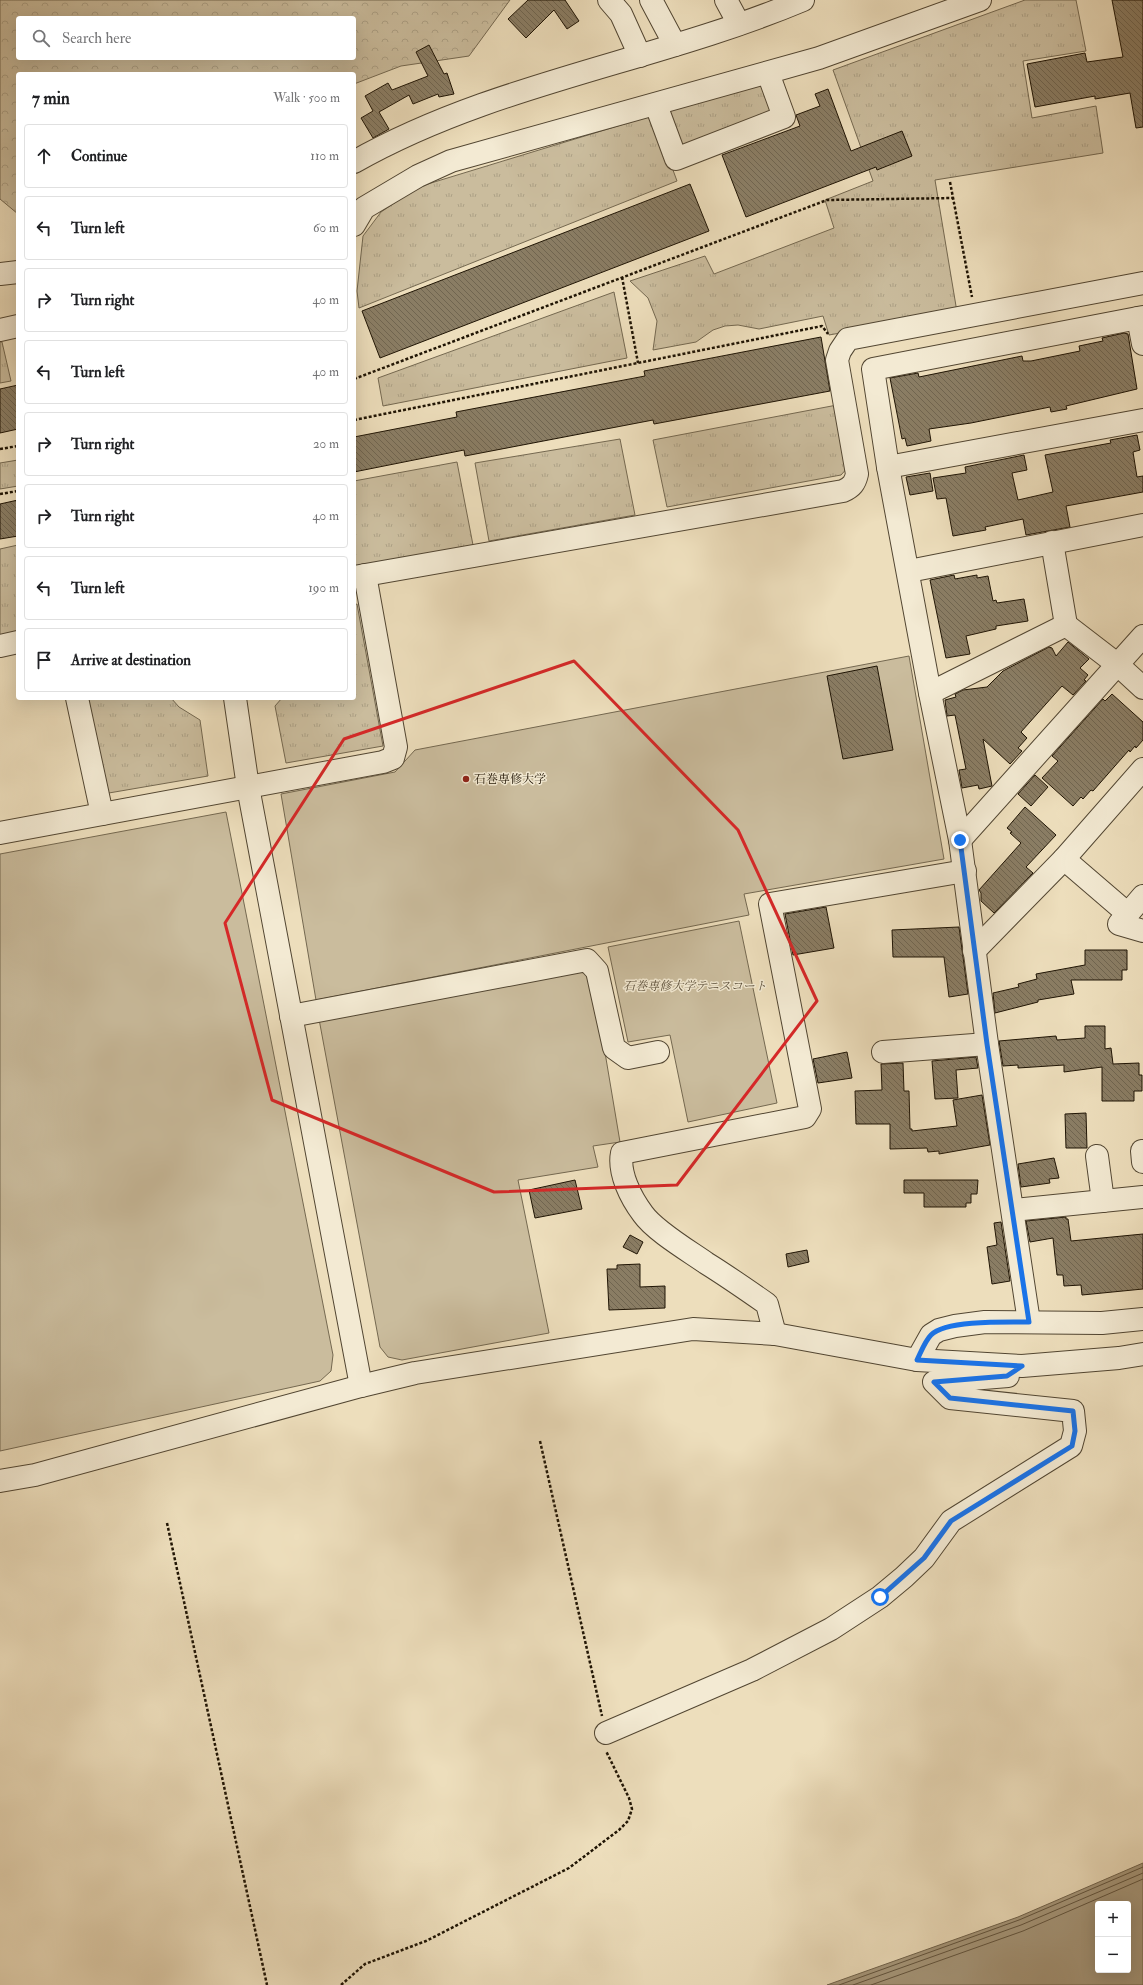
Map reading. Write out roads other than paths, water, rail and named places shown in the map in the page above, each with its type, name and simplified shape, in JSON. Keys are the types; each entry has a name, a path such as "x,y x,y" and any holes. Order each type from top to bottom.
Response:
{"street":[{"path":"609,0 621,14 640,56"},
{"path":"651,0 675,45"},
{"path":"726,0 739,24"},
{"path":"356,161 389,142 438,121 494,100 675,45 739,24 803,0"},
{"path":"356,222 364,208 418,176 451,161 656,105 819,58 980,0"},
{"path":"656,105 676,159 784,117 768,73"},
{"path":"0,274 16,272"},
{"path":"0,833 383,762 393,758 396,747 359,576 847,489 855,482 857,474 837,360 840,351 848,339 1143,283"},
{"path":"1029,1322 987,1044 960,840 930,693 909,572 888,467 873,369 1140,317 1143,344"},
{"path":"0,330 16,326"},
{"path":"888,467 1143,420"},
{"path":"909,572 1052,542 1143,525"},
{"path":"1052,542 1066,625 1118,665 1143,688"},
{"path":"930,693 1066,625"},
{"path":"960,840 1143,636"},
{"path":"0,646 16,642"},
{"path":"77,700 102,814"},
{"path":"235,700 248,787 361,1386"},
{"path":"974,951 1064,859 1143,769"},
{"path":"1064,859 1128,914"},
{"path":"775,1334 766,1304 674,1241 644,1215 629,1190 621,1170 620,1162 622,1153 805,1117 810,1109 770,904 965,871"},
{"path":"1143,896 1118,924 1143,931"},
{"path":"291,1016 587,960 597,971 614,1048 628,1058 658,1052"},
{"path":"883,1052 987,1044"},
{"path":"1097,1156 1103,1201"},
{"path":"1013,1210 1143,1197"},
{"path":"917,1360 931,1335 939,1330 985,1322 1102,1323 1143,1319"},
{"path":"0,1481 35,1474 361,1386 415,1374 693,1329 775,1334 917,1360 1022,1366 1082,1362 1143,1354"},
{"path":"606,1733 752,1670 831,1629 880,1597 904,1577 924,1558 951,1521 1072,1446 1075,1431 1073,1411 950,1398 934,1382 1007,1376 1022,1366"}],"water":[{"path":"1143,1863 1143,1985 827,1985 1018,1917"}],"place":[{"name":"石巻専修大学","path":"466,779"}],"park label":[{"name":"石巻専修大学テニスコート","path":"695,986"}]}
